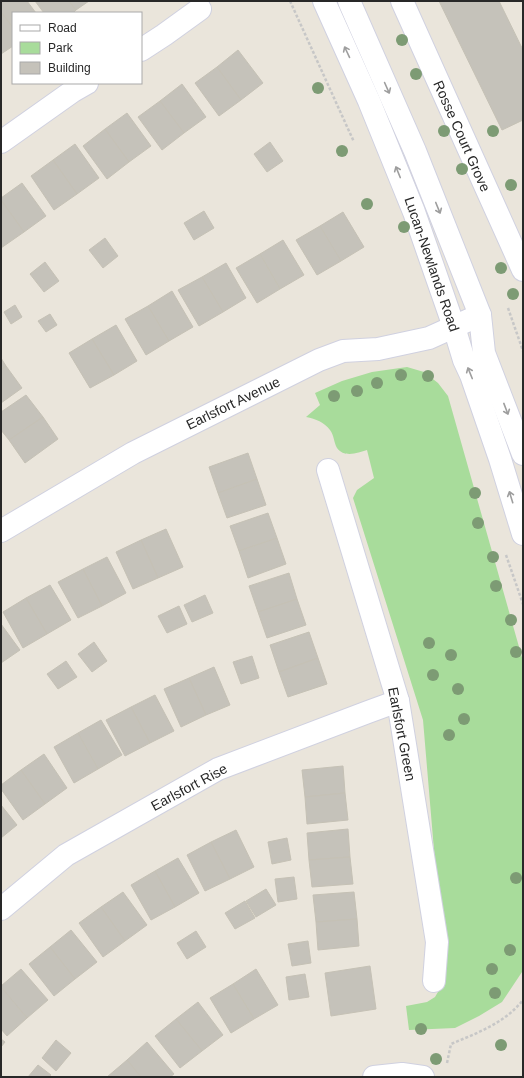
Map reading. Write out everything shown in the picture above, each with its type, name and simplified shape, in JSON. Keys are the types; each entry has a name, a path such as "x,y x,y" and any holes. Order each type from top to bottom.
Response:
{"street":[{"name":"Lucan-Newlands Road","path":"324,1 370,101 411,205 454,327 464,360 471,375 500,459 523,534"},
{"name":"Lucan-Newlands Road","path":"349,1 415,151 480,316 484,353 523,454"},
{"name":"Rosse Court Grove","path":"402,1 516,235 523,270"},
{"path":"142,49 200,9"},
{"path":"1,142 85,84"},
{"name":"Earlsfort Avenue","path":"1,530 133,453 319,360 344,351 378,349 429,338 480,316"},
{"name":"Earlsfort Green","path":"328,470 398,701 437,942 434,981"},
{"name":"Earlsfort Rise","path":"1,909 66,855 218,769 398,701"},
{"path":"374,1077 402,1074 423,1077"}],"path":[{"path":"290,1 356,146"},
{"path":"447,1064 451,1044 500,1022 516,1009 523,1000"}],"green space":[{"path":"407,367 424,372 438,383 448,396 523,661 522,972 502,1002 479,1016 455,1028 409,1030 406,1006 427,1002 435,997 445,980 423,720 353,498 357,490 374,478 367,450 351,454 343,453 337,448 328,427 320,421 306,417 320,405 315,393 342,381 372,372"}],"building":[{"path":"4,1 27,1 35,12 12,12 12,27 1,12 1,3"},
{"path":"35,1 69,1 76,10 74,12 43,12"},
{"path":"69,1 89,1 76,10"},
{"path":"439,1 499,1 523,50 523,120 502,130"},
{"path":"1,12 12,27 12,47 1,54"},
{"path":"238,50 263,83 241,100 217,67"},
{"path":"217,67 241,100 219,116 195,83"},
{"path":"182,84 206,117 184,133 160,101"},
{"path":"160,101 184,133 162,150 138,117"},
{"path":"127,113 151,146 129,162 105,129"},
{"path":"105,129 129,162 107,179 83,146"},
{"path":"270,142 283,161 267,172 254,154"},
{"path":"75,144 99,178 77,194 53,160"},
{"path":"53,160 77,194 54,210 31,176"},
{"path":"22,183 46,216 24,232 1,200 1,198"},
{"path":"1,200 24,232 1,248"},
{"path":"204,211 214,228 194,240 184,223"},
{"path":"343,212 364,247 341,261 320,226"},
{"path":"320,226 341,261 317,275 296,240"},
{"path":"105,238 118,256 103,268 89,250"},
{"path":"283,240 304,275 280,289 260,254"},
{"path":"260,254 280,289 257,303 236,268"},
{"path":"45,262 59,281 44,292 30,274"},
{"path":"226,263 246,298 223,312 202,277"},
{"path":"202,277 223,312 199,326 178,290"},
{"path":"172,291 193,327 169,341 148,306"},
{"path":"15,305 22,317 11,324 4,312"},
{"path":"148,306 169,341 146,355 125,319"},
{"path":"50,314 57,325 46,332 38,321"},
{"path":"116,325 137,361 114,375 92,339"},
{"path":"92,339 114,375 90,388 69,353"},
{"path":"1,358 6,366 1,370"},
{"path":"6,366 22,388 1,403 1,370"},
{"path":"26,395 43,417 9,440 1,430 1,412"},
{"path":"43,417 58,439 25,463 9,440"},
{"path":"248,453 257,479 218,493 209,467"},
{"path":"257,479 266,505 227,518 218,493"},
{"path":"268,513 277,538 239,551 230,526"},
{"path":"166,529 183,567 158,578 141,540"},
{"path":"277,538 286,564 248,578 239,551"},
{"path":"141,540 158,578 133,589 116,552"},
{"path":"107,557 126,593 102,606 83,569"},
{"path":"83,569 102,606 78,618 58,582"},
{"path":"289,573 297,599 258,612 249,586"},
{"path":"50,585 71,620 47,634 26,598"},
{"path":"205,595 213,613 192,622 184,605"},
{"path":"26,598 47,634 23,648 3,612"},
{"path":"297,599 306,625 267,638 258,612"},
{"path":"179,606 187,624 167,633 158,616"},
{"path":"1,624 20,650 1,663"},
{"path":"309,632 318,658 279,672 270,645"},
{"path":"94,642 107,661 92,672 78,654"},
{"path":"252,656 259,678 241,684 233,662"},
{"path":"318,658 327,684 288,697 279,672"},
{"path":"66,661 77,677 58,689 47,674"},
{"path":"214,667 230,705 206,715 189,678"},
{"path":"189,678 206,715 181,727 164,689"},
{"path":"155,695 174,731 150,743 131,707"},
{"path":"131,707 150,743 125,756 106,720"},
{"path":"101,720 122,755 98,769 78,733"},
{"path":"78,733 98,769 74,783 54,747"},
{"path":"44,754 67,788 45,804 21,770"},
{"path":"343,766 345,793 305,797 302,770"},
{"path":"21,770 45,804 23,820 1,789 1,785"},
{"path":"345,793 348,820 307,824 305,797"},
{"path":"1,805 17,825 1,838"},
{"path":"348,829 350,857 309,860 307,833"},
{"path":"236,830 254,867 230,879 211,842"},
{"path":"287,838 291,860 272,864 268,842"},
{"path":"211,842 230,879 205,891 187,855"},
{"path":"350,857 353,884 312,887 309,860"},
{"path":"178,858 199,893 175,907 155,871"},
{"path":"155,871 175,907 151,920 131,885"},
{"path":"294,877 297,899 278,902 275,879"},
{"path":"266,889 276,905 256,917 246,901"},
{"path":"123,892 147,925 125,941 101,907"},
{"path":"354,892 357,919 316,922 313,895"},
{"path":"245,901 255,918 235,929 225,913"},
{"path":"101,907 125,941 103,957 79,923"},
{"path":"357,919 359,946 318,950 316,922"},
{"path":"71,930 97,962 75,979 50,947"},
{"path":"196,931 206,947 187,959 177,943"},
{"path":"308,941 311,963 292,966 288,944"},
{"path":"50,947 75,979 54,996 29,964"},
{"path":"370,966 376,1009 331,1016 325,973"},
{"path":"21,969 48,1000 27,1018 1,987"},
{"path":"256,969 278,1005 254,1019 233,984"},
{"path":"305,974 309,997 289,1000 286,977"},
{"path":"233,984 254,1019 231,1033 210,998"},
{"path":"1,987 27,1018 7,1036 1,1029"},
{"path":"198,1002 223,1035 202,1051 176,1019"},
{"path":"176,1019 202,1051 180,1068 155,1036"},
{"path":"1,1039 5,1042 1,1047"},
{"path":"56,1040 71,1053 56,1071 42,1058"},
{"path":"147,1042 174,1074 170,1077 141,1077 127,1060"},
{"path":"127,1060 141,1077 107,1077"},
{"path":"38,1065 51,1075 49,1077 28,1077"}]}
